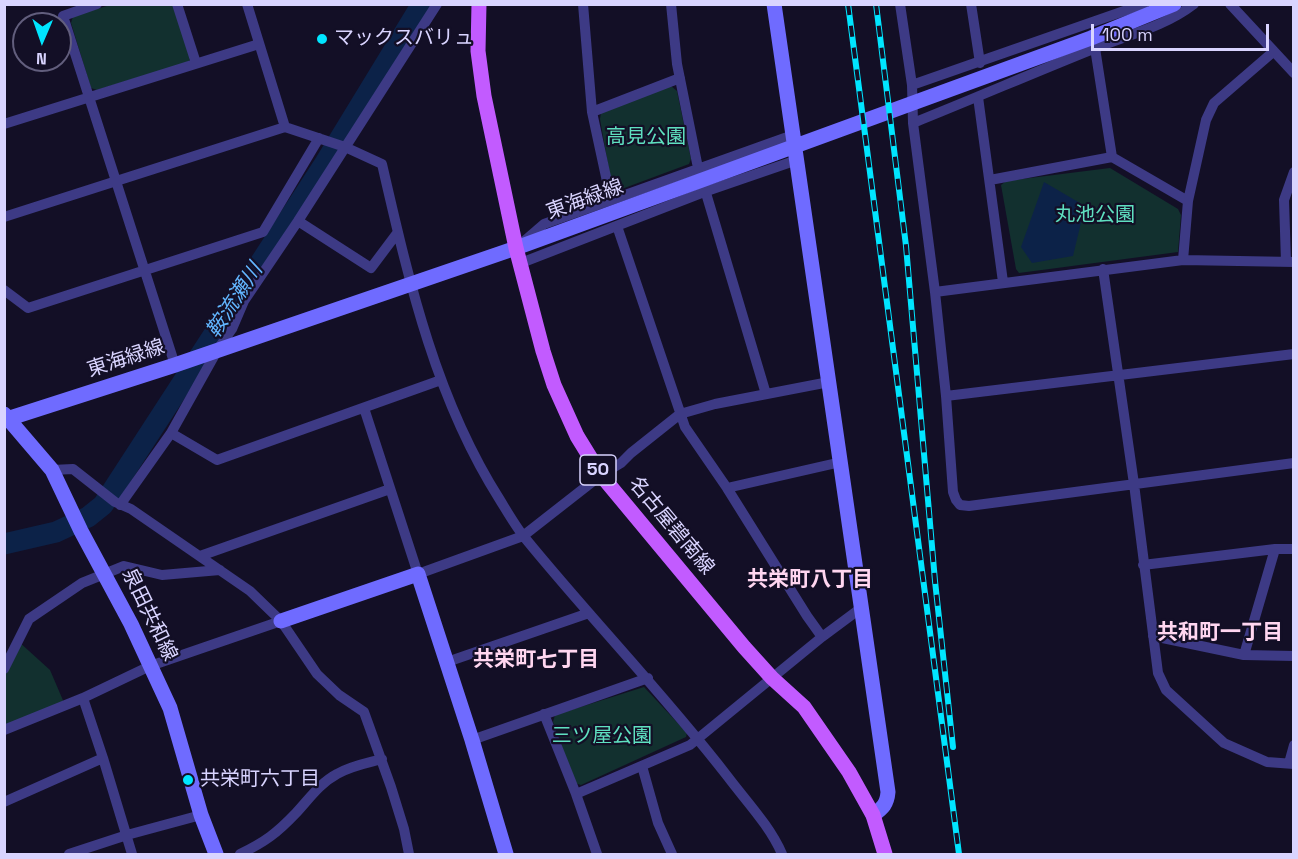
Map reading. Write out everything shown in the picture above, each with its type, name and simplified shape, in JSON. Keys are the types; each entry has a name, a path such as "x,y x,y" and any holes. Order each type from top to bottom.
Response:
{"main road":[{"name":"名古屋碧南線","path":"479,4 478,51 484,96 518,255 554,385 577,436 601,475 744,647 772,678 804,707 849,771 873,815 885,855"},
{"path":"774,4 888,792 888,802 883,809 873,815"},
{"name":"東海緑線","path":"6,417 179,363 410,285 518,255 601,218 1091,38 1174,4"},
{"name":"泉田共和線","path":"6,417 52,470 81,531 132,624 170,708 201,815 216,855"},
{"path":"281,621 418,574 472,740 506,855"}],"street":[{"path":"97,4 63,16 145,270 179,363"},
{"path":"177,4 196,63"},
{"path":"247,4 285,127"},
{"path":"118,503 171,433 214,351 232,329 244,301 437,4"},
{"path":"583,4 592,112 611,200"},
{"path":"671,4 680,78 698,168 766,394"},
{"path":"900,4 912,85 914,123 946,396 953,492 956,500 960,504 969,506 1293,463"},
{"path":"971,4 980,63"},
{"path":"912,85 980,63 1124,8 1144,4"},
{"path":"914,123 1095,48 1178,17 1194,4"},
{"path":"1230,4 1293,73"},
{"path":"4,124 260,44"},
{"path":"1095,48 1112,157"},
{"path":"1183,260 1188,201 1206,120 1214,103 1273,52"},
{"path":"592,112 680,78"},
{"path":"978,97 1003,282"},
{"path":"4,217 285,127 343,147 382,164 410,285 441,380 456,422 486,479 523,536 699,739 778,844 782,855"},
{"path":"518,255 544,224 793,135"},
{"path":"4,290 28,308 263,232 321,139"},
{"path":"990,180 1112,157 1188,201"},
{"path":"518,255 617,226 704,192 797,160"},
{"path":"935,292 1183,260 1290,262 1284,200 1293,172"},
{"path":"298,221 371,268 398,232"},
{"path":"617,226 685,427 728,488 822,637"},
{"path":"1103,269 1158,673 1166,690 1224,743 1267,762 1291,763 1293,745"},
{"path":"946,396 1293,354"},
{"path":"171,433 217,460 441,380"},
{"path":"364,408 418,574 523,536 601,475 621,463 680,414 715,404 829,382"},
{"path":"728,488 841,462"},
{"path":"52,470 73,469 102,492 131,509 250,591 281,621 317,674 339,695 364,712 382,759 404,829 409,855"},
{"path":"200,556 390,489"},
{"path":"1143,565 1275,549 1293,549"},
{"path":"1244,655 1275,549"},
{"path":"4,669 29,619 82,583 124,566 162,575 220,570"},
{"path":"576,794 690,745 861,608"},
{"path":"447,662 589,613"},
{"path":"4,730 83,698 150,666 281,621"},
{"path":"1153,636 1244,655 1293,656"},
{"path":"472,740 648,678"},
{"path":"83,698 104,758 132,855"},
{"path":"544,714 576,794 597,855"},
{"path":"4,802 104,758"},
{"path":"240,855 265,842 297,812 320,786 335,774 347,768 382,759"},
{"path":"642,766 658,823 672,855"},
{"path":"69,855 127,835 201,815"}],"green space":[{"path":"110,5 174,5 191,54 189,62 97,90 91,88 72,26 73,16"},
{"name":"高見公園","path":"671,86 677,91 691,159 689,164 619,190 612,187 600,119 601,113"},
{"name":"丸池公園","path":"1110,168 1178,209 1181,215 1178,252 1019,273 1016,269 1001,185 1006,181"},
{"path":"18,641 50,670 65,705 5,730 4,669"},
{"name":"三ツ屋公園","path":"644,687 687,733 686,737 581,785 575,783 553,722 555,715"}],"water":[{"path":"1044,182 1085,206 1073,256 1032,263 1021,247"}],"waterway":[{"name":"鞍流瀬川","path":"4,544 56,532 88,517 103,505 325,163 422,4"}],"railway":[{"path":"848,4 959,854"},
{"path":"876,4 906,246 935,581 953,747"}],"place":[{"name":"マックスバリュ","path":"322,39"},
{"name":"共栄町六丁目","path":"188,780"}],"district":[{"name":"共栄町八丁目","path":"810,580"},
{"name":"共和町一丁目","path":"1220,633"},
{"name":"共栄町七丁目","path":"536,660"}]}
